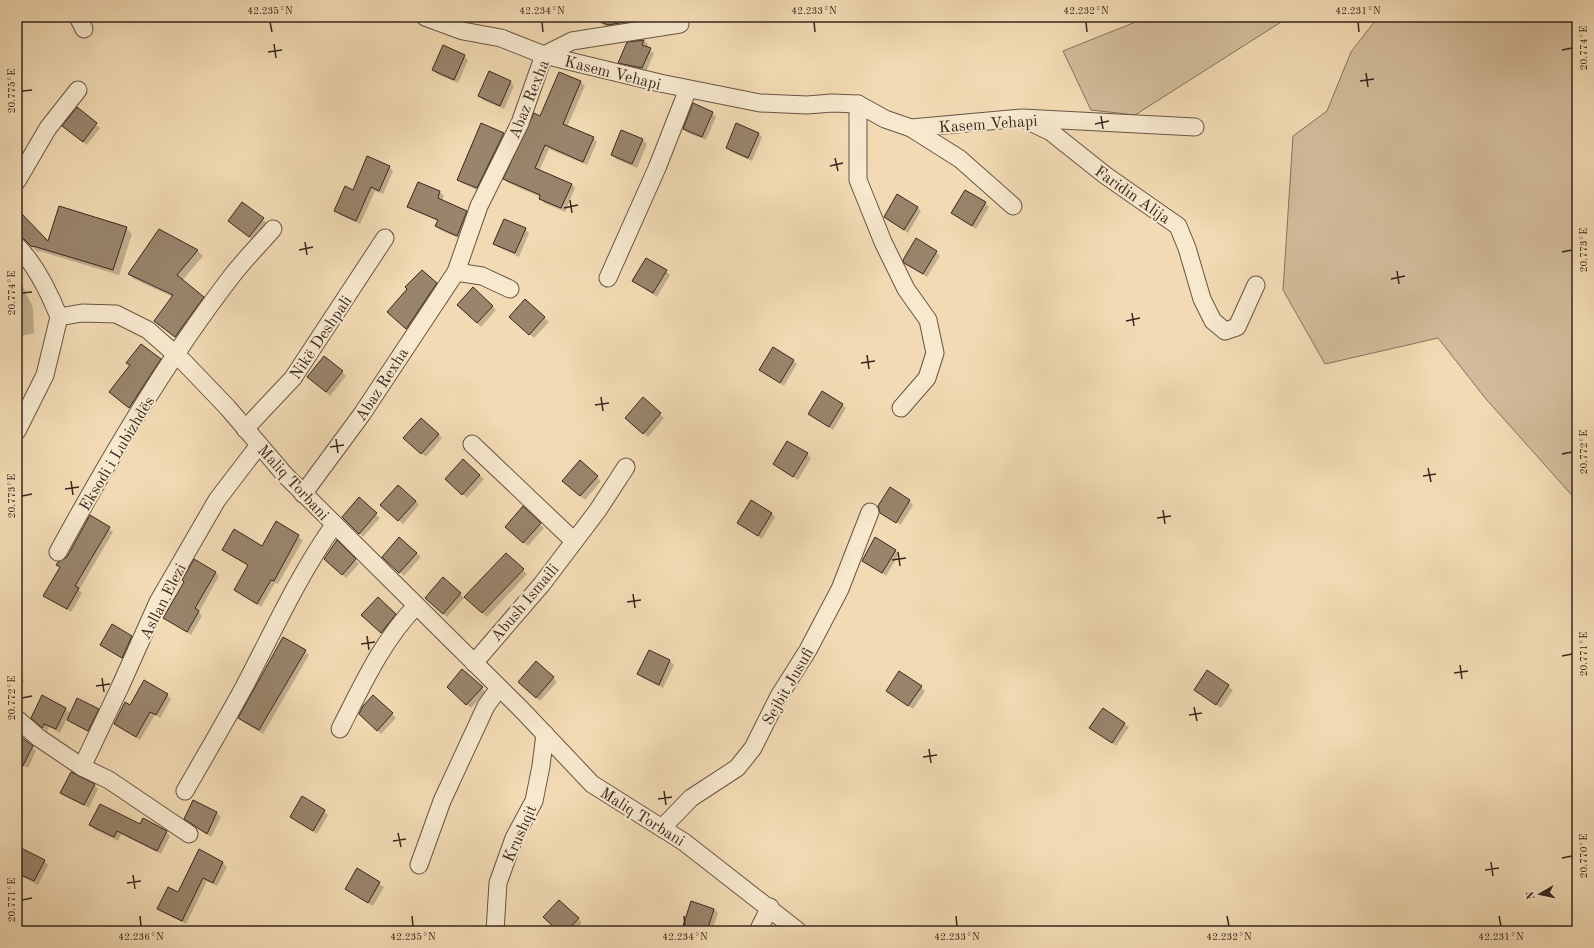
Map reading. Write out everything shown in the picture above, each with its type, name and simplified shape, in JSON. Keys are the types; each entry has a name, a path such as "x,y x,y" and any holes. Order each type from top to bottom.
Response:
{"street":[{"name":"Kasem Vehapi","path":"425,17 463,31 501,38 544,55 688,89 760,103 807,105 832,103 858,104 885,119 911,128 1022,118 1195,128"},
{"name":"Abaz Rexha","path":"303,494 362,414 456,272 479,206 520,123 544,55 572,41 680,24"},
{"path":"608,278 657,168 688,89"},
{"path":"17,181 48,128 78,90"},
{"path":"858,104 858,180 883,242 906,289 928,320 936,354 927,378 901,408"},
{"name":"Faridin Alija","path":"1022,118 1051,132 1105,175 1178,226 1187,248 1202,299 1213,321 1225,331 1237,327 1256,285"},
{"path":"911,128 960,159 1013,206"},
{"path":"176,355 232,276 273,229"},
{"name":"Nikë Deshpali","path":"245,429 293,378 385,238"},
{"path":"17,246 24,252 49,293 59,317 45,375 17,431"},
{"path":"456,272 482,276 510,289"},
{"name":"Maliq Torbani","path":"59,317 82,312 116,314 148,330 176,355 303,494 545,734 592,784 684,842 770,907 798,931"},
{"name":"Eksodi i Lubizhdës","path":"58,552 96,483 176,355"},
{"path":"472,444 574,541"},
{"name":"Asllan Elezi","path":"82,766 120,687 158,602 217,500 259,445"},
{"name":"Abush Ismaili","path":"474,663 542,584 598,510 626,467"},
{"name":"Sejbit Jusufi","path":"662,828 691,798 737,768 753,748 780,696 808,650 840,589 870,512"},
{"path":"185,791 244,687 293,590 312,557 334,525"},
{"path":"340,729 379,655 398,625 416,606"},
{"path":"420,864 442,801 486,706 499,688"},
{"path":"17,719 39,738 82,766 109,780 189,834"},
{"name":"Krushqit","path":"495,931 498,883 514,838 534,802 542,766 545,734"},
{"path":"758,931 770,907"}],"shaded area":[{"path":"1148,17 1289,17 1135,115 1091,110 1063,51"},
{"path":"1378,17 1577,17 1577,501 1486,399 1438,338 1325,364 1283,290 1293,136 1327,111 1351,52"}],"building":[{"path":"589,17 654,17 608,25"},
{"path":"644,40 642,45 651,48 642,68 618,63 627,42"},
{"path":"443,45 465,55 454,80 432,70"},
{"path":"489,71 511,81 500,106 478,96"},
{"path":"559,72 581,81 563,124 594,137 583,162 545,145 535,168 572,184 561,208 539,199 540,195 503,179 534,113 540,116"},
{"path":"693,103 713,112 702,137 683,129"},
{"path":"77,107 97,123 83,142 62,126"},
{"path":"481,123 504,133 477,188 457,180"},
{"path":"736,123 759,133 748,158 726,148"},
{"path":"621,130 643,139 632,164 611,155"},
{"path":"367,156 390,166 379,191 371,187 356,221 334,211 345,186 353,190"},
{"path":"418,182 440,191 438,198 467,211 457,236 435,226 438,220 407,207"},
{"path":"965,190 986,202 972,226 951,213"},
{"path":"897,194 918,207 904,230 884,217"},
{"path":"242,202 264,218 249,237 228,221"},
{"path":"59,206 127,227 113,270 33,246 32,247 24,239 17,236 17,209 48,241"},
{"path":"504,219 526,228 515,253 493,244"},
{"path":"159,229 198,250 177,275 204,297 175,337 154,321 173,295 128,274"},
{"path":"916,238 937,251 923,274 904,263 903,260"},
{"path":"646,258 667,270 653,293 632,281"},
{"path":"422,270 437,283 406,329 387,312 407,289 405,287"},
{"path":"473,287 493,306 477,323 457,305"},
{"path":"525,299 545,317 529,335 509,317"},
{"path":"141,344 161,359 129,408 109,392 130,365 126,363"},
{"path":"773,347 794,360 780,383 759,370"},
{"path":"324,356 343,371 326,392 307,377"},
{"path":"822,391 843,404 829,427 808,414"},
{"path":"643,397 661,413 643,434 625,418"},
{"path":"421,418 439,434 421,454 403,438"},
{"path":"787,441 808,453 793,477 773,464"},
{"path":"463,459 480,475 462,495 445,479"},
{"path":"580,460 598,476 580,496 562,481"},
{"path":"398,485 416,501 398,521 380,505"},
{"path":"890,487 910,500 896,523 880,513 878,506"},
{"path":"359,497 377,513 359,534 342,517"},
{"path":"751,500 772,513 758,536 737,523"},
{"path":"523,506 541,523 523,543 505,527"},
{"path":"90,515 110,527 75,586 79,588 67,609 43,596 60,567 56,565 58,562 67,557"},
{"path":"276,521 299,535 274,581 271,580 257,604 234,590 248,565 222,550 234,529 262,546"},
{"path":"399,537 417,553 399,573 382,557"},
{"path":"875,537 896,550 882,573 862,561"},
{"path":"337,540 356,559 342,575 324,559"},
{"path":"506,553 524,569 482,613 464,597"},
{"path":"194,559 216,572 195,608 199,611 187,632 163,618 184,582 182,580"},
{"path":"443,577 461,593 443,614 425,598"},
{"path":"378,597 396,614 381,633 361,615"},
{"path":"112,624 132,636 122,658 100,645"},
{"path":"283,637 306,650 259,730 238,718"},
{"path":"649,650 670,660 659,685 637,674"},
{"path":"536,661 554,677 536,698 518,682"},
{"path":"462,669 483,687 466,705 447,687"},
{"path":"1207,670 1229,685 1216,705 1194,690"},
{"path":"899,671 922,686 908,706 886,691"},
{"path":"144,680 168,694 156,715 150,712 136,737 114,724 125,702 130,705"},
{"path":"42,695 66,708 56,729 44,724 42,728 31,718"},
{"path":"373,695 393,713 377,731 359,714 363,706"},
{"path":"77,698 99,709 88,731 67,720"},
{"path":"1103,708 1125,723 1112,743 1089,728"},
{"path":"17,734 33,746 17,777"},
{"path":"71,772 95,784 84,805 60,793"},
{"path":"302,796 325,810 313,831 290,817"},
{"path":"193,800 217,812 207,834 184,819"},
{"path":"100,804 140,824 143,818 167,831 157,851 117,831 114,837 89,825"},
{"path":"21,848 45,860 34,881 17,873 17,855"},
{"path":"199,849 223,862 213,883 203,878 182,921 157,909 168,887 178,892"},
{"path":"357,868 380,882 368,903 345,889"},
{"path":"559,900 579,918 567,931 558,931 543,917"},
{"path":"691,901 714,909 707,931 696,931 683,926"}]}
